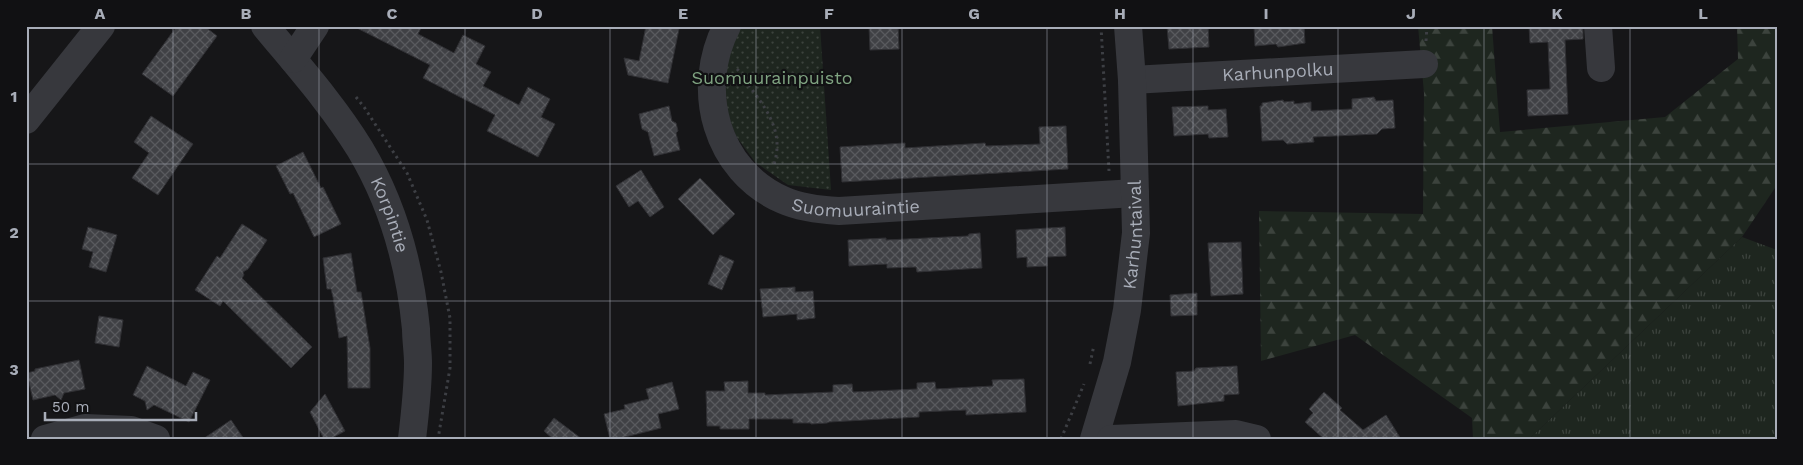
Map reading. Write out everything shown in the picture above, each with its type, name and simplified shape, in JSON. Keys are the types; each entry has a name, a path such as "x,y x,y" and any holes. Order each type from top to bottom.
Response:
{"street":[{"path":"26,120 101,26"},
{"name":"Korpintie","path":"265,26 338,116 361,151 380,189 397,231 410,282 418,362 412,439"},
{"path":"292,59 315,26"},
{"name":"Suomuuraintie","path":"727,26 720,38 711,75 713,112 718,130 726,148 737,164 750,178 782,200 820,210 839,211 1122,194"},
{"name":"Karhuntaival","path":"1094,439 1116,362 1127,310 1136,233 1122,194 1132,80 1128,26"},
{"path":"1598,26 1601,68"},
{"name":"Karhunpolku","path":"1132,80 1424,64"},
{"path":"45,439 85,428 131,430 156,439"},
{"path":"1110,439 1236,434 1257,439"}],"path":[{"path":"1101,26 1122,194"},
{"path":"715,56 738,70 768,111 778,137 777,157 766,190"},
{"path":"1089,368 1095,341"},
{"path":"1061,439 1086,377"}],"green space":[{"name":"Suomuurainpuisto","path":"736,26 820,26 831,190 788,185 755,162 736,136 724,105 721,72"},
{"path":"1418,26 1492,26 1500,132 1665,117 1738,59 1737,26 1777,26 1777,185 1742,237 1529,439 1473,439 1472,418 1355,335 1261,361 1259,211 1423,214 1424,93"},
{"path":"1742,237 1777,250 1777,439 1529,439"}],"building":[{"path":"177,26 204,26 217,36 173,96 142,74"},
{"path":"353,26 422,26 418,34 454,53 463,35 485,46 476,64 491,72 483,86 519,105 528,87 550,99 541,117 555,124 538,157 487,131 495,115 423,78 430,65"},
{"path":"646,26 667,26 679,29 668,83 628,75 624,58 639,61"},
{"path":"869,26 898,26 899,49 870,50"},
{"path":"1167,26 1208,26 1209,47 1169,49"},
{"path":"1254,26 1304,26 1305,43 1278,47 1276,44 1255,46"},
{"path":"1529,26 1583,26 1583,39 1565,40 1568,114 1528,116 1527,90 1550,89 1548,42 1530,43"},
{"path":"1374,97 1376,101 1393,100 1395,128 1382,129 1377,134 1313,137 1314,142 1287,144 1283,140 1262,141 1260,106 1262,106 1262,103 1283,100 1284,102 1294,101 1294,104 1311,102 1311,111 1352,109 1352,99"},
{"path":"669,106 672,121 676,123 678,131 676,133 680,150 654,156 648,132 642,129 639,114"},
{"path":"1208,106 1208,110 1226,109 1228,137 1209,138 1208,134 1174,136 1172,107"},
{"path":"151,116 193,144 158,195 132,178 149,153 134,142"},
{"path":"1066,126 1068,169 842,182 840,147 905,143 905,148 985,143 986,146 1040,144 1039,127"},
{"path":"303,152 341,224 314,237 293,193 290,194 276,166"},
{"path":"641,170 664,207 650,217 638,201 629,207 616,186"},
{"path":"700,178 735,214 713,235 678,199"},
{"path":"242,224 267,240 248,269 243,272 242,278 312,347 291,368 223,301 220,306 195,290 217,256 220,258"},
{"path":"88,227 117,235 106,272 89,267 93,252 82,249"},
{"path":"1065,227 1066,256 1047,257 1047,266 1027,267 1027,257 1017,258 1016,230"},
{"path":"980,233 982,268 917,272 916,267 887,268 887,264 849,266 848,240 968,236 969,234"},
{"path":"1241,242 1243,294 1211,296 1208,243"},
{"path":"351,253 357,292 361,292 370,348 370,388 348,388 347,336 339,338 333,297 331,289 327,289 323,258"},
{"path":"720,255 734,261 722,290 708,284"},
{"path":"795,287 795,292 813,291 815,318 797,320 797,314 763,317 760,289"},
{"path":"1197,293 1197,315 1171,316 1170,295"},
{"path":"99,316 123,320 119,347 95,343"},
{"path":"79,360 85,389 64,393 61,400 55,395 33,400 27,373 35,371 35,369"},
{"path":"147,366 186,386 193,372 210,380 189,422 154,405 147,410 145,401 133,395"},
{"path":"1237,366 1239,394 1224,395 1224,401 1178,406 1176,372 1194,371 1196,368"},
{"path":"1024,379 1026,412 966,415 966,410 919,412 919,417 811,424 793,423 793,419 749,419 749,429 720,429 720,426 707,426 706,391 725,391 724,382 748,381 748,393 765,393 765,395 833,392 833,385 852,384 853,392 917,389 917,383 935,382 936,389 993,386 992,380"},
{"path":"672,382 679,409 658,414 661,428 610,439 604,414 625,409 624,405 649,399 646,389"},
{"path":"1324,392 1342,408 1340,410 1363,430 1386,415 1401,439 1324,439 1305,422 1313,413 1309,409"},
{"path":"325,394 345,431 330,439 324,439 310,412"},
{"path":"554,418 582,439 553,439 544,431"},
{"path":"231,420 244,439 203,439"}]}
